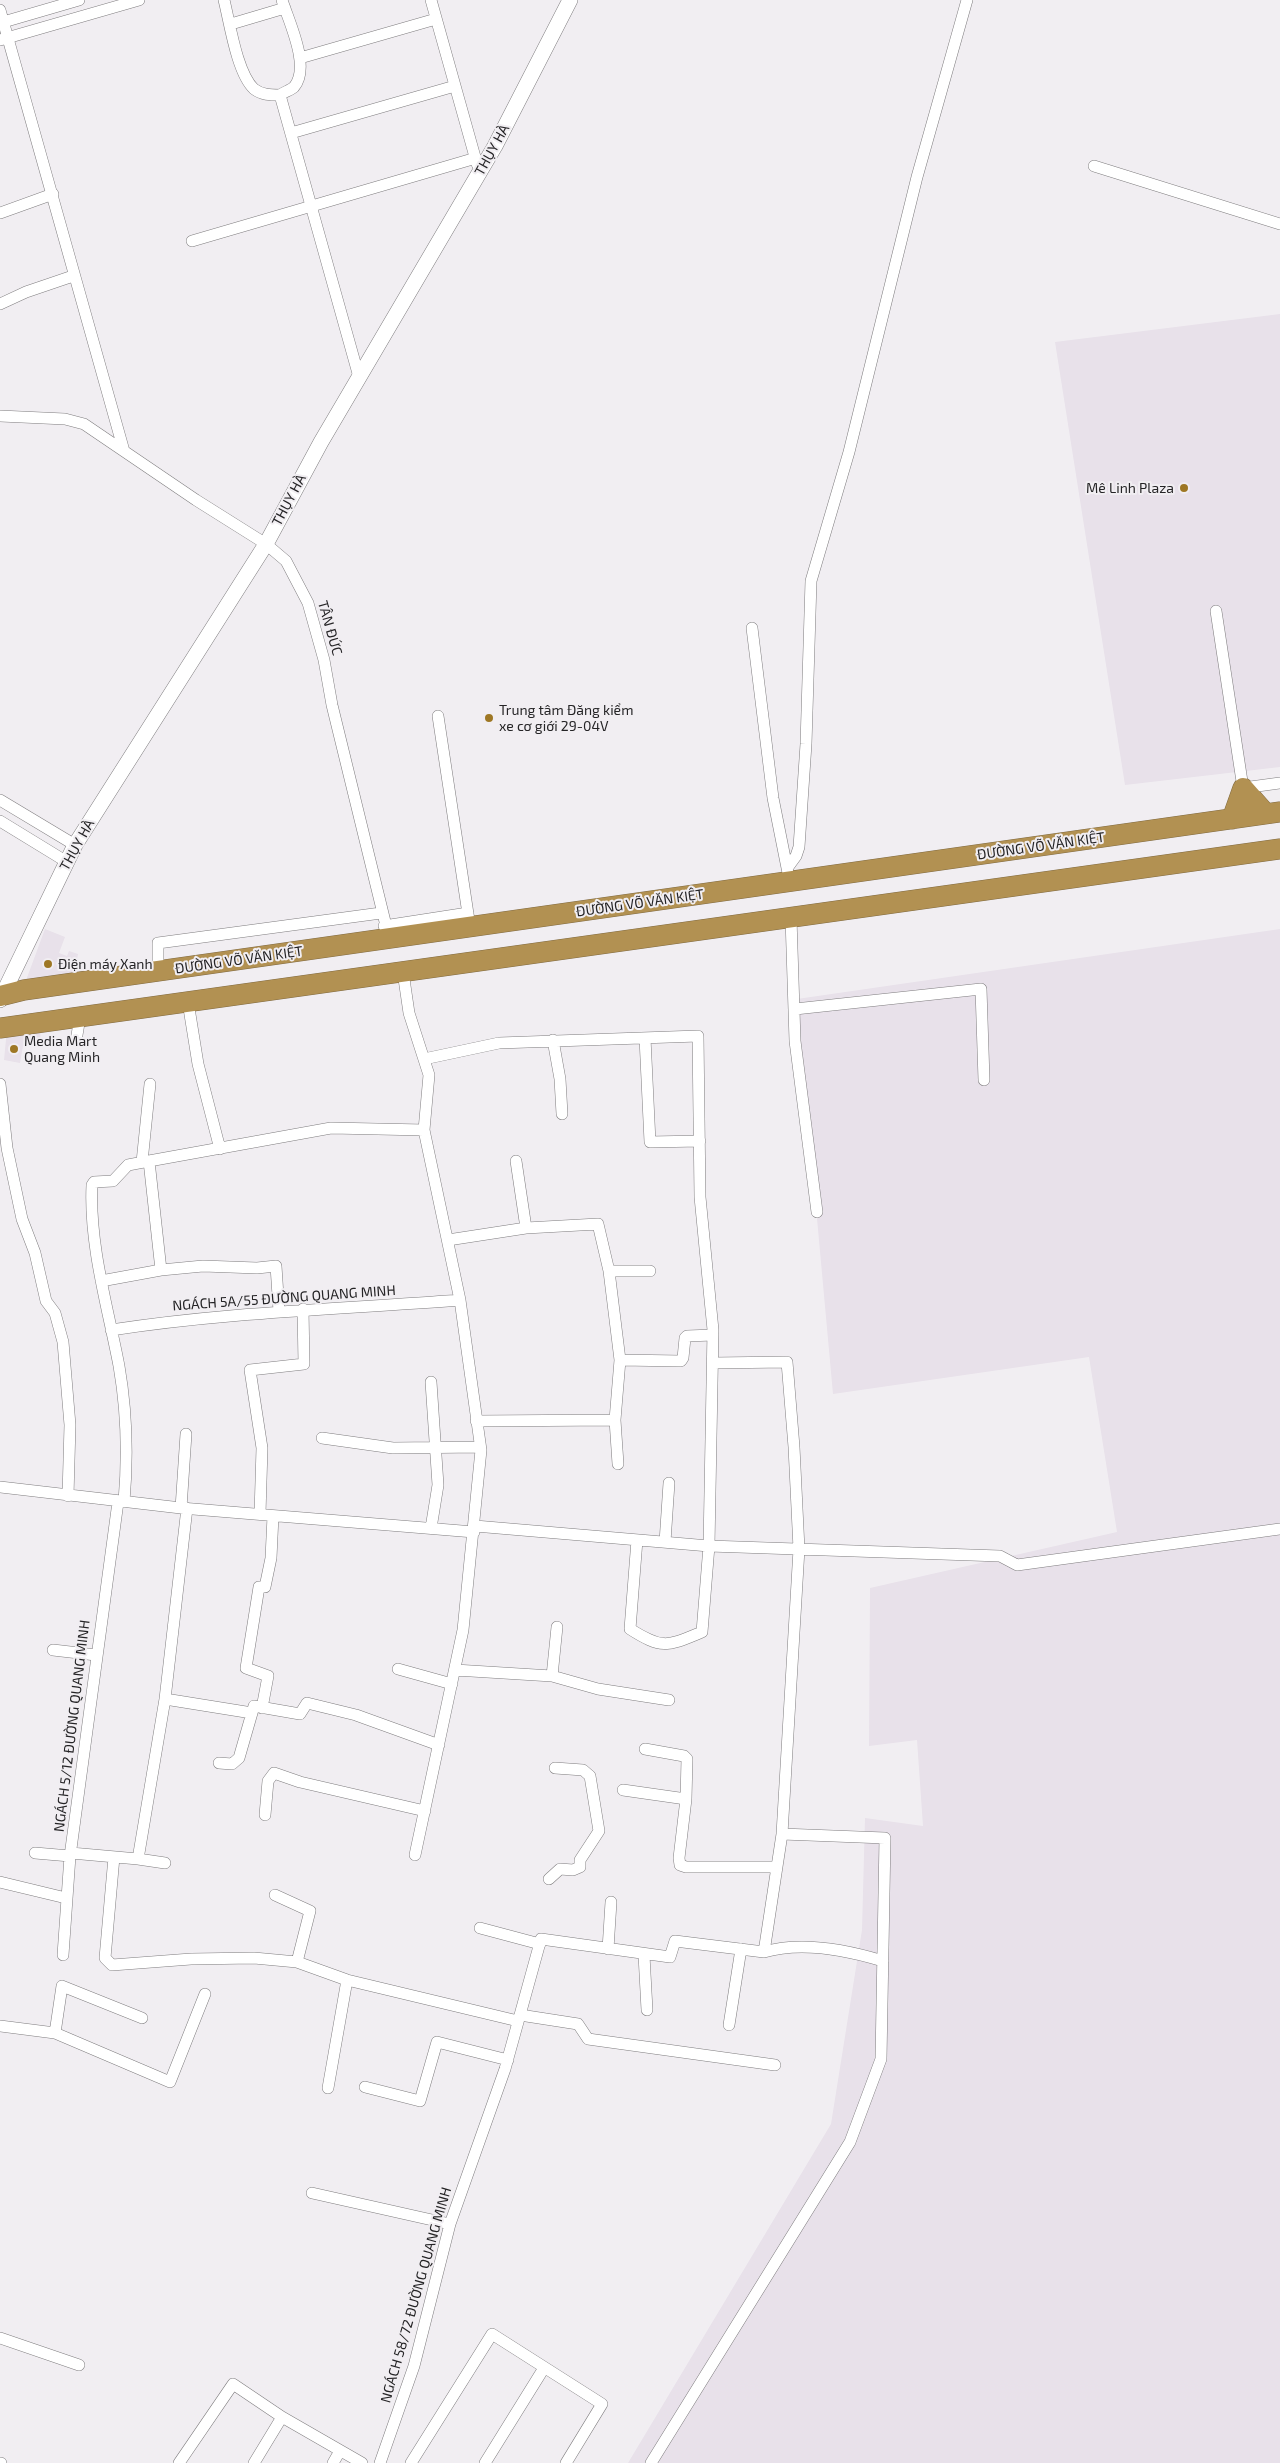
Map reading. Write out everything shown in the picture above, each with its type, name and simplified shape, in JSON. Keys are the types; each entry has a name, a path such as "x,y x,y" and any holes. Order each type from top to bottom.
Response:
{"highway":[{"path":"1233,814 1243,788 1271,808"},
{"name":"ĐƯỜNG VÕ VĂN KIỆT","path":"1,997 24,990 158,971 387,932 788,875 1017,849 1271,808"},
{"path":"0,1028 1280,849"}],"street":[{"path":"2,22 79,0"},
{"path":"4,38 139,0"},
{"path":"224,0 230,24 245,78 256,90 267,95 280,95 293,87 302,71 300,58 283,4 230,24"},
{"path":"192,242 312,207 478,165 431,0"},
{"name":"THỤY HÀ","path":"1,997 76,845 266,544 292,493 570,0"},
{"path":"788,875 799,847 806,744 811,581 849,452 917,178 967,0"},
{"path":"0,10 4,38 53,194 73,276 124,451"},
{"path":"300,58 436,19"},
{"path":"291,133 455,86"},
{"path":"280,95 359,377"},
{"path":"1094,166 1280,224"},
{"path":"0,213 53,194"},
{"path":"0,304 26,292 73,276"},
{"name":"TÂN ĐỨC","path":"0,416 65,420 84,424 196,500 266,544 286,561 308,603 324,660 332,705 387,932"},
{"path":"1216,611 1243,788 1280,783"},
{"path":"752,628 773,798 788,875"},
{"path":"438,716 469,920"},
{"path":"0,800 76,845"},
{"path":"0,821 67,862"},
{"path":"158,971 158,943 381,913"},
{"path":"792,918 795,1041 817,1212"},
{"path":"403,972 409,1013 429,1075 424,1130 468,1343 480,1447 475,1529 465,1595 463,1630 416,1855"},
{"path":"795,1009 981,989 984,1080"},
{"path":"188,1002 198,1064 220,1149"},
{"path":"76,1041 80,1017"},
{"path":"424,1059 499,1043 698,1036 700,1197 713,1336 709,1546 702,1632 671,1645 647,1640 630,1629 637,1540"},
{"path":"646,1038 650,1142 700,1142"},
{"path":"553,1040 560,1079 562,1114"},
{"path":"0,1084 7,1148 22,1219 35,1253 46,1301 55,1313 63,1342 70,1425 68,1496"},
{"path":"150,1084 145,1161 161,1270"},
{"path":"145,1161 331,1128 424,1130"},
{"name":"NGÁCH 5/12 ĐƯỜNG QUANG MINH","path":"63,1955 66,1898 96,1655 128,1454 119,1367 101,1281 92,1185 94,1182 113,1181 128,1165 145,1161"},
{"path":"516,1162 526,1228"},
{"path":"448,1240 526,1228 598,1224 609,1271 620,1360 615,1420 618,1464"},
{"path":"101,1281 161,1270 202,1266 257,1268 276,1266 279,1311"},
{"path":"609,1271 650,1271"},
{"name":"NGÁCH 5A/55 ĐƯỜNG QUANG MINH","path":"111,1330 178,1319 303,1309 460,1300"},
{"path":"260,1514 262,1448 250,1370 304,1364 303,1309"},
{"path":"620,1360 680,1362 684,1358 685,1338 687,1336 713,1336"},
{"path":"713,1363 787,1362 794,1447 799,1550 782,1834 764,1952"},
{"path":"430,1528 438,1485 431,1382"},
{"path":"476,1421 615,1420"},
{"path":"138,1859 165,1699 184,1508 186,1434"},
{"path":"322,1438 393,1448 480,1447"},
{"path":"665,1542 668,1483"},
{"path":"0,1487 121,1502 273,1516 709,1546 1000,1556 1017,1565 1280,1530"},
{"path":"219,1763 232,1764 239,1758 268,1676 246,1668 259,1587 265,1587 271,1558 273,1516"},
{"path":"552,1676 557,1627"},
{"path":"54,1650 96,1655"},
{"path":"398,1669 452,1684"},
{"path":"455,1670 552,1676 598,1689 669,1700"},
{"path":"165,1699 300,1714 307,1703 356,1714 440,1745"},
{"path":"645,1749 684,1756 687,1759 686,1799 679,1858 680,1865 686,1867 776,1867"},
{"path":"549,1879 560,1869 573,1870 580,1867 580,1860 599,1831 600,1825 595,1814 590,1776 583,1770 555,1768"},
{"path":"266,1815 268,1781 274,1773 300,1782 425,1811"},
{"path":"623,1790 686,1799"},
{"path":"650,2463 850,2142 881,2058 885,1838 782,1834"},
{"path":"35,1853 114,1857 165,1863"},
{"path":"114,1857 105,1958 107,1962 125,1964 191,1959 254,1958 297,1962 347,1980 519,2018 578,2024 588,2039 775,2065"},
{"path":"0,1882 66,1898"},
{"path":"275,1895 310,1911 297,1962"},
{"path":"608,1950 611,1902"},
{"path":"480,1928 540,1944 541,1939 644,1955 670,1957 675,1941 764,1952 800,1948 832,1949 883,1961"},
{"name":"NGÁCH 58/72 ĐƯỜNG QUANG MINH","path":"380,2463 414,2366 450,2224 508,2060 540,1944"},
{"path":"729,2025 741,1949"},
{"path":"644,1955 647,2010"},
{"path":"328,2088 347,1980"},
{"path":"55,2034 62,1986 142,2018"},
{"path":"0,2026 55,2034 170,2082 206,1994"},
{"path":"366,2087 420,2101 437,2042 508,2060"},
{"path":"312,2192 450,2224"},
{"path":"411,2463 492,2334 602,2404 566,2463"},
{"path":"0,2338 79,2364"},
{"path":"485,2463 544,2368"},
{"path":"179,2463 233,2384 282,2417 362,2463"},
{"path":"254,2463 282,2417"},
{"path":"333,2463 340,2451"}],"shaded area":[{"path":"1280,314 1280,767 1125,785 1055,342"},
{"name":"Điện máy Xanh","path":"45,929 65,937 59,953 67,956 69,951 78,954 73,981 25,983"},
{"path":"1280,929 1280,2463 628,2463 831,2124 862,1930 865,1818 923,1826 917,1740 869,1746 870,1588 1117,1532 1089,1357 833,1394 797,999"},
{"name":"Media Mart Quang Minh","path":"41,1024 40,1041 24,1040 20,1063 4,1060 7,1029"}],"place":[{"name":"Mê Linh Plaza","path":"1184,488"},
{"name":"Trung tâm Đăng kiểm xe cơ giới 29-04V","path":"489,718"},
{"name":"Điện máy Xanh","path":"48,964"},
{"name":"Media Mart Quang Minh","path":"14,1049"}]}
